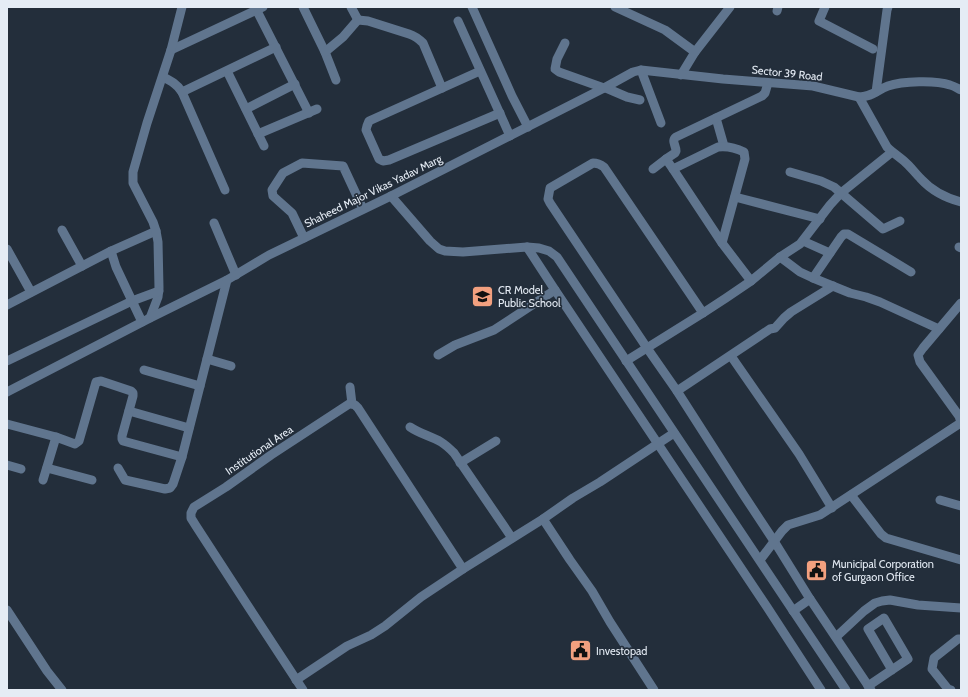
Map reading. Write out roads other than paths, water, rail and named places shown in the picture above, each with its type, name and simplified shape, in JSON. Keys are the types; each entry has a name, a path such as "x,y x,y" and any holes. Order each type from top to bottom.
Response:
{"street":[{"path":"111,251 132,301 146,320 158,297 158,242 153,222 133,183 133,172 147,123 163,78 182,7"},
{"path":"303,7 325,52 336,80"},
{"path":"351,7 358,20"},
{"path":"472,7 512,96 528,127"},
{"path":"615,7 665,30 696,52"},
{"path":"681,75 696,52 730,7"},
{"path":"825,7 819,20 873,49"},
{"path":"876,92 888,7"},
{"path":"171,50 259,8 294,84 313,111 258,134"},
{"path":"325,52 336,44 358,20"},
{"path":"358,20 368,21 409,34 423,43 442,88"},
{"path":"458,22 510,136"},
{"path":"565,43 557,59 555,69 559,72 627,97 640,100"},
{"path":"182,92 276,47"},
{"path":"642,70 661,123"},
{"name":"Shaheed Major Vikas Yadav Marg","path":"7,392 227,280 269,255 391,196 605,88 633,72 642,70 681,75"},
{"path":"227,71 264,146"},
{"path":"480,71 369,122 366,126 366,130 378,159 383,161 389,160 500,113"},
{"name":"Sector 39 Road","path":"681,75 813,86 859,97"},
{"path":"163,78 174,82 182,92 225,190"},
{"path":"653,169 676,151 673,142 676,136 762,96 765,93 768,83"},
{"path":"961,90 942,83 898,83 865,97 859,97 887,147 905,161 922,181 938,193 961,202"},
{"path":"246,109 294,84"},
{"path":"716,118 724,146"},
{"path":"673,169 718,147 724,146 744,152 745,159 722,242"},
{"path":"626,361 751,281 780,257 800,244 842,193 892,152"},
{"path":"666,159 722,242 751,281"},
{"path":"304,238 292,213 272,196 272,190 283,173 302,163 343,166 363,209"},
{"path":"703,313 601,164 593,163 550,188 548,199 550,203 677,391 810,600 870,688 892,670 908,660 884,618 868,629 892,670"},
{"path":"790,172 834,187 883,229 900,221"},
{"path":"391,196 430,241 439,249 445,251 463,252 527,247 549,250 557,257 846,690"},
{"path":"735,197 820,219"},
{"path":"214,223 236,275"},
{"path":"62,230 82,266"},
{"path":"7,305 111,251 156,231"},
{"path":"813,278 844,234 848,234 911,272"},
{"path":"803,241 830,253"},
{"path":"527,247 822,690"},
{"path":"7,249 31,292"},
{"path":"780,257 800,272 813,278 880,302 939,329"},
{"path":"118,468 125,480 165,489 170,488 174,484 227,280"},
{"path":"677,391 770,329 775,328 791,312 833,286"},
{"path":"7,361 158,290"},
{"path":"438,355 455,345 494,330 555,290"},
{"path":"760,560 788,525 820,515 832,508 961,422 959,416 920,362 918,355 961,303"},
{"path":"731,356 799,454 832,508"},
{"path":"207,359 232,366"},
{"path":"144,370 200,386"},
{"path":"7,424 56,437 75,444 79,441 95,385 98,381 133,393 122,436 123,441 182,457"},
{"path":"350,387 352,404 358,408 463,569"},
{"name":"Institutional Area","path":"304,690 196,526 191,518 191,513 194,507 349,404 352,404"},
{"path":"128,411 189,428"},
{"path":"410,427 447,446 454,453 512,538"},
{"path":"296,680 347,646 371,635 385,626 416,600 674,433"},
{"path":"44,480 56,437"},
{"path":"460,463 496,441"},
{"path":"7,465 21,469"},
{"path":"47,468 92,480"},
{"path":"851,495 881,534 886,538 961,560"},
{"path":"940,500 961,506"},
{"path":"543,519 592,591 654,690"},
{"path":"793,611 810,600"},
{"path":"836,637 864,611 875,603 882,601 890,600 918,605 961,608"},
{"path":"7,610 47,671 62,690"},
{"path":"951,690 948,689 932,669 934,658 958,639 961,640"}],"place":[{"name":"CR Model Public School","path":"483,296"},
{"name":"Municipal Corporation of Gurgaon Office","path":"817,570"},
{"name":"Investopad","path":"581,651"}]}
